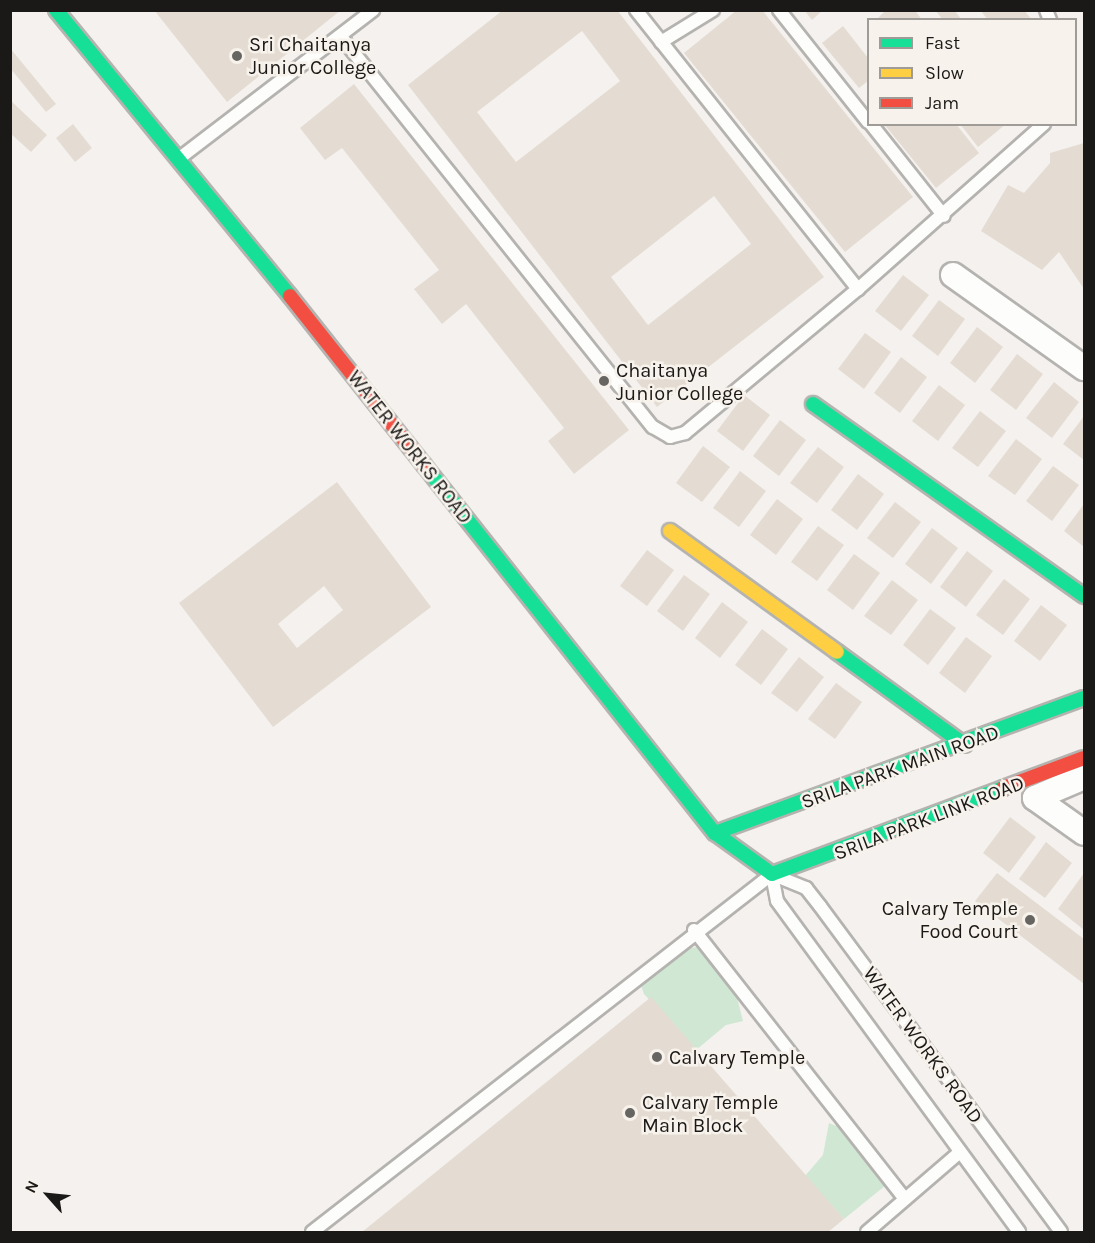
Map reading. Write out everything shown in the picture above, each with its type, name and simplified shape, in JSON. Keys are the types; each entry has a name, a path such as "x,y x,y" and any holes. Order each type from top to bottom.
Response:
{"street":[{"name":"WATER WORKS ROAD","path":"56,10 181,157 715,833 772,874"},
{"path":"953,275 1084,368"},
{"path":"813,404 1084,596"},
{"path":"670,531 965,745"},
{"name":"SRILA PARK MAIN ROAD","path":"715,833 965,745 1084,698"},
{"name":"SRILA PARK LINK ROAD","path":"772,874 1084,758"},
{"path":"1084,777 1035,798 1084,833"}],"lane":[{"path":"181,157 342,38 373,10"},
{"path":"636,10 858,289"},
{"path":"661,42 713,10"},
{"path":"779,10 867,119"},
{"path":"342,38 653,427 670,437 685,433 858,289 944,216 1042,126"},
{"path":"872,126 944,216"},
{"path":"312,1233 694,930 772,874"},
{"name":"WATER WORKS ROAD","path":"772,874 777,901 1019,1233"},
{"name":"WATER WORKS ROAD","path":"772,874 806,888 1061,1233"},
{"path":"694,930 905,1199"},
{"path":"867,1233 960,1152"}],"green space":[{"path":"696,947 735,990 743,1021 726,1025 696,1050 644,994 639,979 681,950"},
{"path":"829,1123 841,1128 886,1185 844,1219 805,1176 823,1155"}],"building":[{"name":"Sri Chaitanya Junior College","path":"154,10 341,10 227,102"},
{"path":"503,10 617,10 824,277 657,407 408,85","holes":["582,31 620,81 516,162 477,112","714,196 751,244 648,325 611,277"]},
{"path":"737,10 762,10 913,197 845,252 684,53"},
{"path":"804,10 823,10 812,20"},
{"path":"886,10 915,10 921,18 878,18"},
{"path":"935,10 954,10 960,18 941,18"},
{"path":"980,10 1024,10 1030,18 986,18"},
{"path":"843,26 867,57 867,82 859,88 822,43"},
{"path":"10,48 56,104 46,112 10,68"},
{"path":"354,84 629,430 574,474 548,441 564,428 466,304 442,324 414,289 439,270 342,148 325,160 300,128"},
{"path":"10,100 47,135 31,152 10,133"},
{"path":"73,124 92,148 75,162 56,138"},
{"path":"886,126 958,126 979,153 936,188"},
{"path":"962,126 1004,126 978,147"},
{"path":"1084,143 1084,289 1059,252 1042,270 981,231 1008,185 1024,193 1050,163 1050,153"},
{"path":"903,275 929,295 901,331 875,311"},
{"path":"939,300 965,319 938,356 912,336"},
{"path":"977,327 1003,347 975,383 950,363"},
{"path":"865,333 891,352 864,389 838,369"},
{"path":"1017,354 1043,374 1016,410 990,390"},
{"path":"901,357 927,377 900,413 874,393"},
{"path":"1054,382 1079,402 1052,438 1026,418"},
{"path":"939,385 965,405 938,441 912,421"},
{"path":"744,395 770,415 743,451 717,431"},
{"path":"980,411 1006,431 978,467 952,448"},
{"path":"1084,416 1084,460 1063,444"},
{"path":"780,420 806,440 779,476 753,456"},
{"path":"1016,439 1042,459 1015,495 988,476"},
{"path":"703,446 730,467 702,502 676,483"},
{"path":"818,447 844,467 817,503 790,483"},
{"path":"1053,466 1079,485 1052,521 1026,501"},
{"path":"740,471 766,491 739,527 713,508"},
{"path":"858,474 884,494 857,530 831,510"},
{"path":"337,482 431,607 273,727 179,603","holes":["324,586 343,610 297,648 278,624"]},
{"path":"777,499 803,519 776,555 750,535"},
{"path":"895,502 921,522 893,558 867,538"},
{"path":"1084,504 1084,547 1064,531"},
{"path":"818,526 844,545 817,581 791,562"},
{"path":"932,528 958,548 931,584 905,564"},
{"path":"647,550 674,570 647,606 620,586"},
{"path":"967,551 993,571 966,607 940,587"},
{"path":"854,554 880,573 853,610 827,590"},
{"path":"684,575 710,594 683,631 657,611"},
{"path":"1004,579 1030,599 1003,635 976,615"},
{"path":"892,580 918,600 891,635 864,616"},
{"path":"722,602 748,622 720,658 695,638"},
{"path":"1041,605 1067,625 1040,661 1014,641"},
{"path":"930,609 956,628 928,665 903,645"},
{"path":"762,629 788,649 761,685 735,665"},
{"path":"966,637 992,656 965,693 939,673"},
{"path":"799,657 824,677 797,712 771,693"},
{"path":"836,683 862,702 835,739 808,719"},
{"path":"1010,817 1036,837 1009,873 983,853"},
{"path":"1046,842 1072,863 1045,898 1019,879"},
{"name":"Calvary Temple Food Court","path":"997,873 1084,939 1084,984 975,901"},
{"path":"1084,873 1084,930 1058,909"},
{"name":"Calvary Temple Main Block","path":"651,997 844,1219 828,1232 362,1232"}],"traffic: fast":[{"path":"56,10 290,296"},
{"path":"813,404 1084,596"},
{"path":"424,465 715,833 772,874 1003,788"},
{"path":"837,652 965,745"},
{"path":"715,833 1084,698"}],"traffic: slow":[{"path":"670,531 837,652"}],"traffic: jam":[{"path":"290,296 424,465"},
{"path":"1003,788 1084,758"}],"place":[{"name":"Sri Chaitanya Junior College","path":"237,56"},
{"name":"Chaitanya Junior College","path":"604,381"},
{"name":"Calvary Temple Food Court","path":"1030,920"},
{"name":"Calvary Temple","path":"657,1057"},
{"name":"Calvary Temple Main Block","path":"630,1113"}]}
